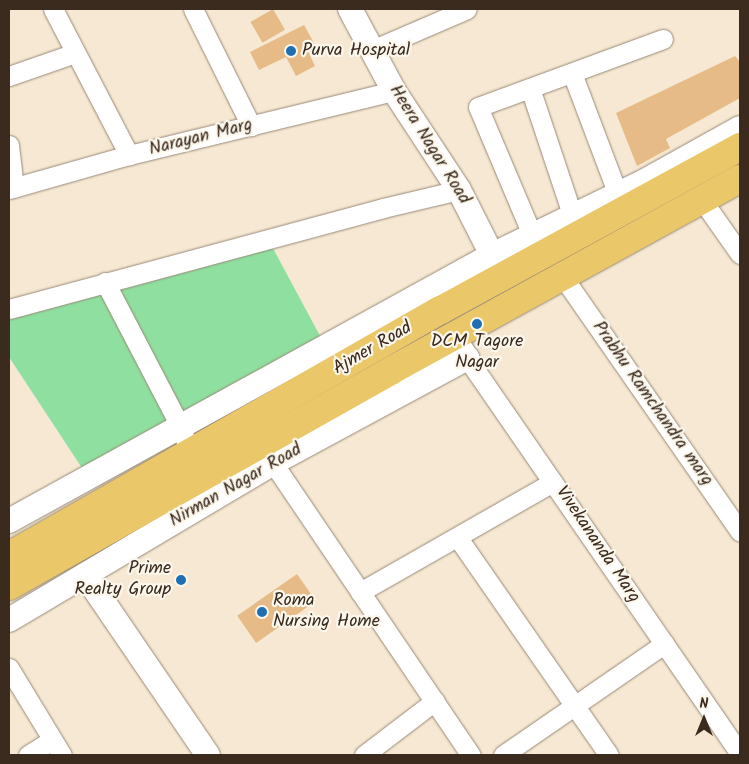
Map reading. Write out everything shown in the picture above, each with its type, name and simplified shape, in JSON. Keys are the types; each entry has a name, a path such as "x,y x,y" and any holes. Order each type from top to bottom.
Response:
{"highway":[{"name":"Ajmer Road","path":"9,556 190,452 500,264 740,148"},
{"name":"Ajmer Road","path":"9,586 460,348 525,298 740,180"}],"street":[{"path":"53,9 129,155"},
{"path":"193,9 251,126"},
{"name":"Heera Nagar Road","path":"350,9 394,91 459,190 500,264 525,298"},
{"path":"372,50 467,9"},
{"path":"533,237 478,107 663,39"},
{"path":"9,76 75,53"},
{"path":"572,73 618,195"},
{"path":"530,88 573,217"},
{"name":"Narayan Marg","path":"12,188 129,155 394,91"},
{"path":"9,521 180,426 500,264 533,237 618,195 740,128"},
{"path":"9,145 12,188"},
{"path":"9,309 383,208 459,190"},
{"path":"702,200 740,254"},
{"name":"Prabhu Ramchandra marg","path":"563,277 740,532"},
{"path":"105,282 180,426 190,452"},
{"name":"Nirman Nagar Road","path":"9,620 273,463 460,348"},
{"name":"Vivekananda Marg","path":"460,348 664,644 732,751"},
{"path":"273,463 471,755"},
{"path":"360,592 458,538 553,482"},
{"path":"458,538 609,755"},
{"path":"85,575 208,755"},
{"path":"503,755 664,644"},
{"path":"9,668 57,748 28,755"},
{"path":"364,755 434,701"}],"green space":[{"path":"268,239 326,347 82,468 9,357 9,310"}],"building":[{"path":"273,9 285,30 262,43 250,22"},
{"path":"304,25 314,43 306,47 315,66 296,76 286,57 259,70 250,52"},
{"path":"735,56 740,62 740,98 666,139 670,148 637,166 616,113"},
{"path":"297,574 316,601 256,643 237,616"}],"place":[{"name":"Purva Hospital","path":"291,51"},
{"name":"DCM Tagore Nagar","path":"477,324"},
{"name":"Prime Realty Group","path":"181,580"},
{"name":"Roma Nursing Home","path":"262,612"}]}
